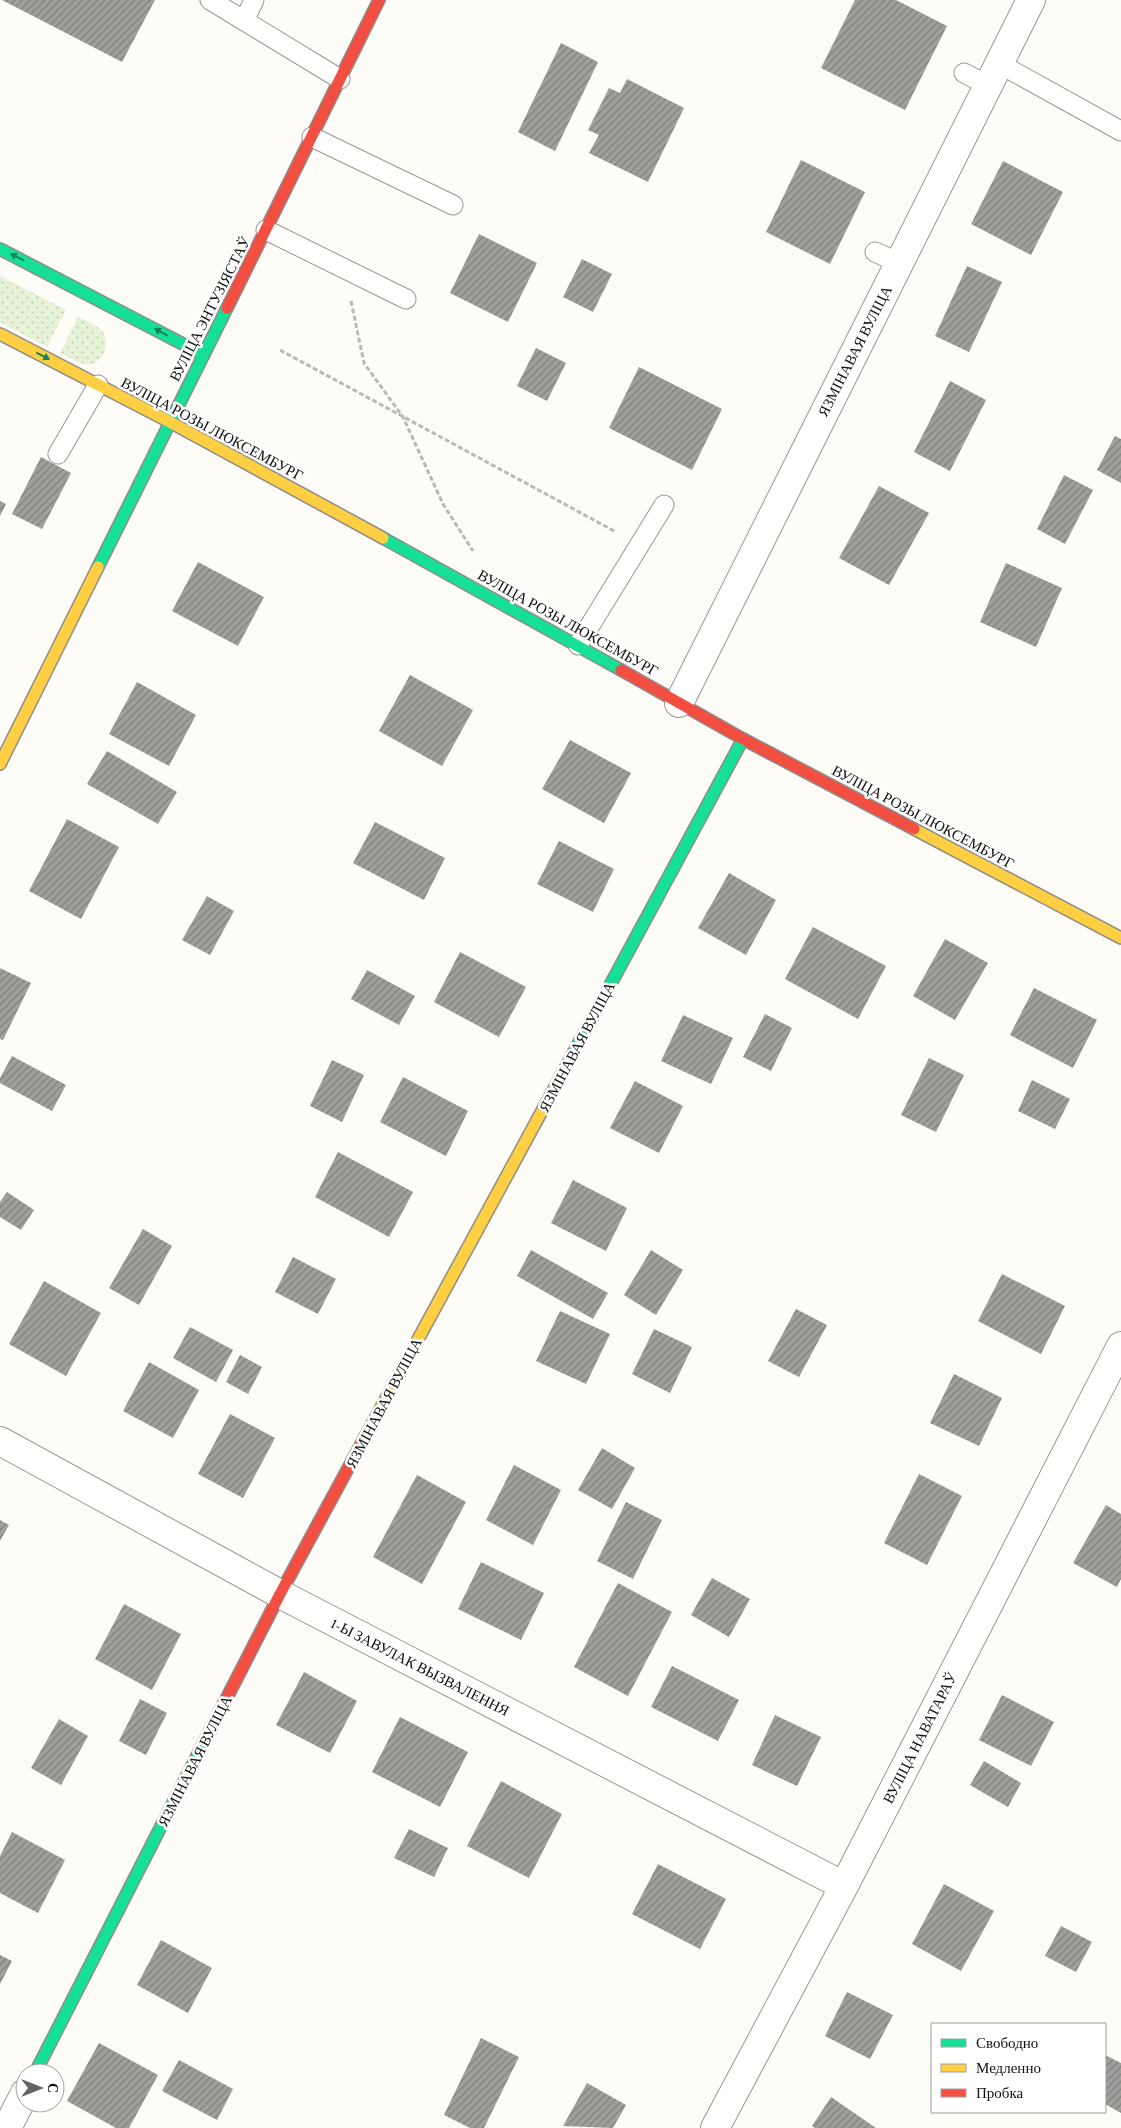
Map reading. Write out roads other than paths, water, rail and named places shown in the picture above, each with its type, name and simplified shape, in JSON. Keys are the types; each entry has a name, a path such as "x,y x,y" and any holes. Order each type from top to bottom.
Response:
{"street":[{"name":"ВУЛІЦА ЭНТУЗІЯСТАЎ","path":"0,764 379,0"},
{"name":"ЯЗМІНАВАЯ ВУЛІЦА","path":"679,703 887,258 983,74 1030,0"},
{"path":"0,249 204,355"},
{"name":"ВУЛІЦА РОЗЫ ЛЮКСЕМБУРГ","path":"0,334 170,422 578,645 743,739 1121,938"},
{"name":"ЯЗМІНАВАЯ ВУЛІЦА","path":"40,2063 280,1594 743,739"},
{"name":"ВУЛІЦА НАВАТАРАЎ","path":"715,2128 844,1886 1121,1346"},
{"name":"1-Ы ЗАВУЛАК ВЫЗВАЛЕННЯ","path":"0,1442 280,1594 844,1886"},
{"path":"7,2128 15,2112"}],"lane":[{"path":"210,0 340,79"},
{"path":"244,20 254,0"},
{"path":"983,74 1121,131"},
{"path":"312,137 453,205"},
{"path":"266,230 406,299"},
{"path":"58,454 98,385"},
{"path":"578,645 664,505"}]}
